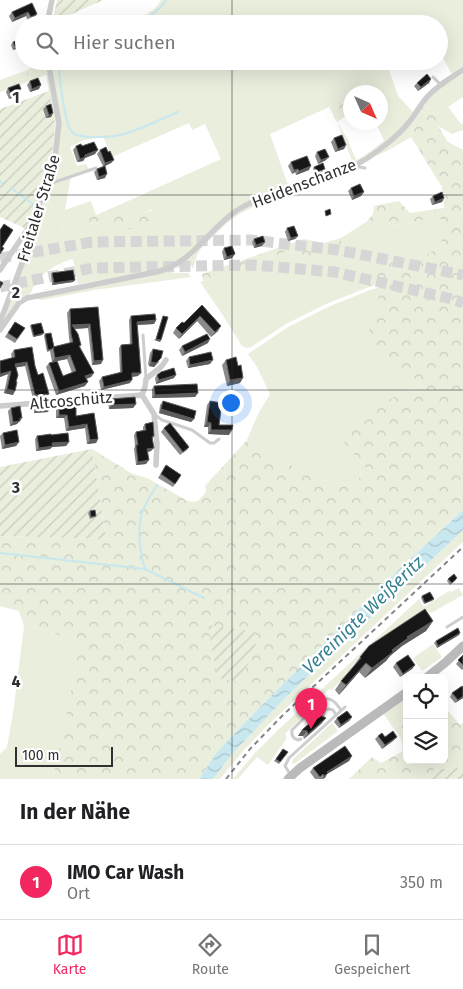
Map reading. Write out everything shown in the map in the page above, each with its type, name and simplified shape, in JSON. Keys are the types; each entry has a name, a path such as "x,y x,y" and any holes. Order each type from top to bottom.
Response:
{"main road":[{"path":"431,674 463,646"},
{"path":"290,777 403,695"}],"street":[{"path":"49,15 52,0"},
{"name":"Freitaler Straße","path":"0,322 23,261 34,220 55,158 59,123 50,70"},
{"name":"Heidenschanze","path":"0,330 19,303 28,298 170,268 190,256 223,221 245,206 280,190 313,181 354,165 374,154 409,123 427,96 463,70"},
{"path":"0,270 34,220"},
{"path":"156,465 154,414 142,395 146,379 166,360"},
{"name":"Altcoschütz","path":"0,406 142,395"}],"lane":[{"path":"434,78 441,85"},
{"path":"354,165 365,168"},
{"path":"46,185 96,168"},
{"path":"143,335 146,379"},
{"path":"154,414 162,420 192,430 210,443 219,440"},
{"path":"447,627 463,617"},
{"path":"301,739 294,738 292,730 322,700 331,699 341,710"},
{"path":"290,777 285,766 286,762 344,707"},
{"path":"321,720 325,710 333,710 336,714"}],"green space":[{"path":"57,0 103,0 70,15 54,15"},
{"path":"161,0 463,0 463,67 454,73 451,73 448,67 448,15 144,15 158,5"},
{"path":"27,70 389,70 398,96 413,112 400,130 370,154 353,163 337,122 347,138 356,160 364,156 384,141 379,130 388,130 388,85 343,85 343,98 329,107 270,134 288,185 259,196 243,205 183,258 158,270 45,290 78,284 73,259 55,266 38,280 32,291 2,323 7,299 51,161 55,126 46,75 14,87 17,81 29,76","holes":["189,123 192,130 205,124 221,159 117,206 129,219 150,210 168,215 143,226 105,220 62,232 60,225 96,215 91,201 65,210 71,176 89,170 86,164 77,166 70,147 84,140 103,137 112,157"]},
{"path":"27,70 29,76 17,81 14,87 0,92 0,80"},
{"path":"463,74 463,97 448,107 461,124 463,123 463,130 452,134 438,126 438,116 423,104 442,87"},
{"path":"49,91 55,126 51,161 29,230 0,217 0,109"},
{"path":"343,98 343,118 337,122 329,107"},
{"path":"423,104 438,116 438,126 448,142 463,150 463,510 391,577 261,706 217,752 199,779 51,779 54,774 78,648 73,641 44,629 24,626 19,611 0,606 0,536 106,539 92,449 131,473 149,479 191,502 198,501 206,492 205,486 247,440 310,476 354,486 366,468 344,443 353,426 366,421 383,402 419,387 422,383 403,377 379,350 373,340 368,327 371,313 377,304 381,285 380,283 369,287 367,277 384,266 411,255 419,258 440,247 443,221 438,217 397,226 381,221 366,222 373,214 374,206 399,201 410,213 444,208 442,187 411,137 415,117"},
{"path":"415,117 411,137 376,156"},
{"path":"289,190 290,193 255,206 228,222 201,248 193,269 191,265 176,268 190,258 222,225 235,215 254,203"},
{"path":"117,206 129,219 152,211 168,215 143,226 117,232 105,220 62,232 60,225 96,215"},
{"path":"438,217 443,221 440,247 419,258 367,277 369,287 326,304 286,324 251,347 246,348 242,346 200,282 286,252 298,253 309,257 341,246 341,238 366,222 381,221 397,226"},
{"path":"341,238 341,246 322,254 309,257 298,253 286,252 203,281 202,274 304,239 323,243"},
{"path":"169,270 173,273 188,273 191,277 94,290 42,300 32,298"},
{"path":"381,287 377,304 371,313 373,340 379,350 403,376 422,383 419,387 383,402 344,443 366,468 354,486 310,476 247,440 258,414 270,394 257,367 248,354 288,327 328,307"},
{"path":"92,449 106,539 0,536 0,467"},
{"path":"463,530 463,542 270,723 220,779 213,779 232,754 286,697"},
{"path":"459,588 463,595 431,613 428,611 363,656 332,690 329,689 285,734 287,738 268,765 257,757 238,779 233,779 280,728 419,599 424,607 449,591 451,592"},
{"path":"208,625 256,632 255,650 239,682 217,678"},
{"path":"24,626 44,629 73,641 79,648 54,774 51,779 0,779 0,754 7,747"},
{"path":"433,644 442,657 422,671 413,658"},
{"path":"402,696 403,697 403,722 394,729 381,710"},
{"path":"448,711 460,725 463,723 463,767 431,770 424,779 349,779 372,757 381,763 403,751 403,764 448,764"},
{"path":"403,722 403,751 401,738 394,729"},
{"path":"332,723 338,731 294,764 292,763 293,759"},
{"path":"463,767 463,779 424,779 431,770"}],"water":[{"name":"Vereinigte Weißeritz","path":"463,510 463,530 286,697 232,754 213,779 199,779 217,752 261,706 391,577"}],"building":[{"path":"32,3 37,14 30,15 28,12 15,15 15,18 12,12"},
{"path":"427,74 431,79 421,87 417,83"},
{"path":"38,78 41,85 32,89 30,81"},
{"path":"19,84 21,89 12,96 8,88"},
{"path":"51,104 53,113 49,115 46,106"},
{"path":"342,135 346,145 338,149 334,138"},
{"path":"94,142 98,150 80,159 76,146"},
{"path":"106,147 114,160 105,163 100,150"},
{"path":"325,149 329,157 321,160 317,152"},
{"path":"307,156 311,166 299,171 298,169 294,170 291,162"},
{"path":"323,163 325,169 317,172 314,167"},
{"path":"105,166 107,174 99,177 97,169"},
{"path":"360,184 364,192 354,196 351,188"},
{"path":"442,192 444,198 435,202 433,196"},
{"path":"330,209 331,214 326,216 325,211"},
{"path":"4,224 13,230 2,247 4,248 0,254 0,230"},
{"path":"294,226 298,236 291,238 287,228"},
{"path":"263,236 265,242 256,245 254,239"},
{"path":"232,246 235,254 227,257 224,248"},
{"path":"73,270 75,280 54,283 52,273"},
{"path":"202,305 221,326 215,332 200,316 182,334 176,328 182,322 184,323"},
{"path":"98,307 103,360 94,361 90,324 72,325 78,334 81,345 79,346 94,373 85,376 88,382 59,391 49,363 57,361 63,376 76,371 70,355 55,358 53,347 73,342 70,309"},
{"path":"155,314 156,320 137,322 141,373 132,373 132,380 104,387 102,377 122,372 121,345 132,344 131,316"},
{"path":"163,316 168,317 161,340 156,339"},
{"path":"15,322 25,328 17,339 8,333"},
{"path":"41,323 44,333 34,336 31,325"},
{"path":"51,333 54,347 48,350 45,334"},
{"path":"207,334 210,339 185,352 182,346"},
{"path":"32,347 38,375 43,373 49,394 35,395 27,362 15,364 18,375 15,391 7,389 11,371 0,374 0,361 15,357 14,350"},
{"path":"153,349 163,351 161,358 156,363 151,362"},
{"path":"211,352 213,360 190,365 189,357"},
{"path":"236,357 238,366 241,365 243,378 230,380 226,360"},
{"path":"174,368 176,375 159,380 157,375"},
{"path":"197,384 198,393 155,395 154,386"},
{"path":"135,397 136,404 111,405 111,399"},
{"path":"163,401 196,411 194,419 161,409"},
{"path":"210,401 222,403 219,425 233,425 232,430 211,430 211,423 207,422"},
{"path":"50,403 50,408 37,409 37,404"},
{"path":"59,405 76,405 76,416 94,413 98,439 90,440 87,424 69,427 67,415 59,415"},
{"path":"20,406 22,418 20,418 20,421 13,422 11,408"},
{"path":"153,422 154,436 152,437 154,448 147,449 149,460 138,462 136,432 146,430 145,424"},
{"path":"170,423 189,447 183,452 164,428"},
{"path":"17,430 19,442 5,445 3,433"},
{"path":"68,433 69,442 52,443 53,446 39,448 37,436"},
{"path":"166,465 181,475 175,484 161,474"},
{"path":"95,510 96,516 91,517 90,511"},
{"path":"454,574 457,578 452,583 448,579"},
{"path":"430,592 434,599 425,603 422,596"},
{"path":"425,609 433,621 407,637 392,650 393,652 372,668 366,663 346,685 341,681 369,646"},
{"path":"458,628 460,633 438,646 436,641"},
{"path":"408,655 415,665 403,674 396,663"},
{"path":"463,655 463,665 458,660"},
{"path":"462,686 463,696 458,700 452,693"},
{"path":"347,711 352,717 341,725 337,718"},
{"path":"322,712 322,716 326,718 308,734 307,731 302,730"},
{"path":"393,731 397,737 385,745 378,736 382,733 385,737"},
{"path":"345,746 352,756 320,777 313,768"},
{"path":"283,749 288,752 280,762 276,759"}],"waterway":[{"path":"151,15 166,0"},
{"path":"59,70 63,104 67,120 69,127 76,135 97,137 119,135 178,112"},
{"path":"11,188 33,204"},
{"path":"145,569 140,541 140,519 157,485"},
{"path":"0,553 145,569 204,598"}],"tunnel":[{"path":"0,258 92,242 251,240 338,250 463,275"},
{"path":"0,287 92,268 254,265 335,272 463,303"}],"railway":[{"path":"226,779 250,749 283,715 463,547"}],"place":[{"name":"IMO Car Wash","path":"311,729"}]}
